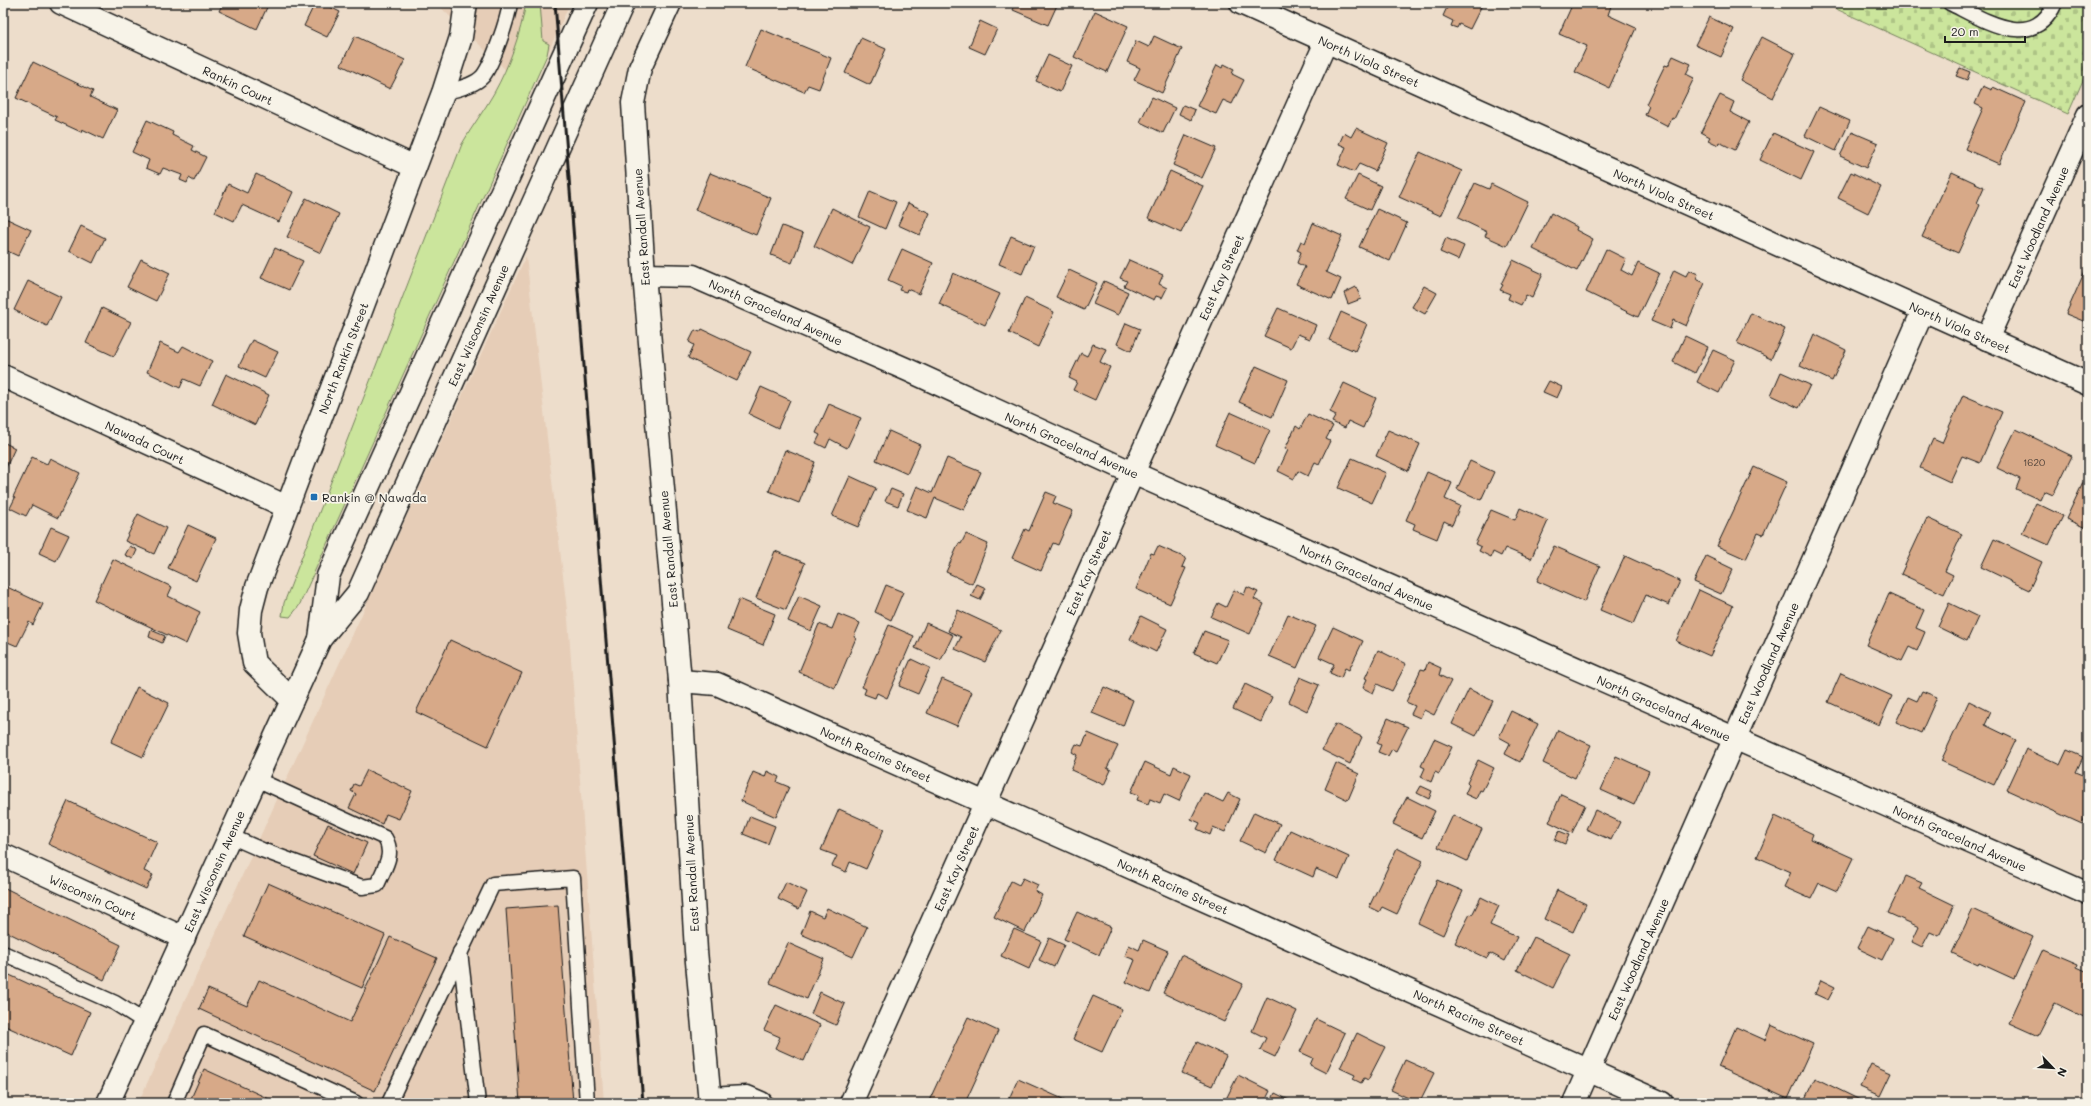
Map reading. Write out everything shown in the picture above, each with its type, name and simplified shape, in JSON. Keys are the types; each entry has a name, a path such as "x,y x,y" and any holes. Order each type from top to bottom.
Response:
{"street":[{"name":"Rankin Court","path":"61,3 415,167"},
{"name":"North Rankin Street","path":"292,700 254,663 249,633 251,610 257,588 287,507 443,93 461,37 466,3"},
{"name":"East Wisconsin Avenue","path":"320,639 328,576 587,3"},
{"name":"East Wisconsin Avenue","path":"108,1103 320,639 358,593 623,3"},
{"name":"East Randall Avenue","path":"670,3 640,68 633,103 644,275 680,681 696,951 709,1101"},
{"name":"North Viola Street","path":"1241,3 2088,384"},
{"name":"East Kay Street","path":"851,1103 1326,42"},
{"name":"East Woodland Avenue","path":"1987,339 2088,115"},
{"name":"North Graceland Avenue","path":"644,275 693,276 901,367 1133,473 2088,894"},
{"name":"East Woodland Avenue","path":"1574,1103 1923,311"},
{"name":"Nawada Court","path":"3,376 287,507"},
{"name":"North Racine Street","path":"680,681 717,684 1662,1103"},
{"name":"Wisconsin Court","path":"3,855 184,938"},
{"path":"709,1101 747,1097 761,1103"}],"lane":[{"path":"443,93 473,83 483,76 508,15 510,3"},
{"path":"1950,3 1996,26 2020,31 2036,26 2051,11 2055,3"},
{"path":"230,836 262,850 362,887 376,885 382,874 390,856 390,846 385,838 256,779"},
{"path":"389,1103 492,884 573,878 587,1103"},
{"path":"460,952 478,1103"},
{"path":"3,953 115,1003 145,1022"},
{"path":"174,1103 204,1034 356,1103"}],"shaded area":[{"path":"436,3 570,3 530,93"},
{"path":"526,256 568,619 604,1103 138,1103"}],"green space":[{"path":"526,3 540,3 543,41 549,44 547,55 299,606 290,617 282,616 284,603 462,144 490,100 510,60 521,26"},
{"path":"1823,3 2088,3 2088,69 2068,114"}],"building":[{"path":"223,3 269,3 257,29 219,11"},
{"path":"315,3 322,3 340,12 327,37 304,26"},
{"path":"1016,3 1058,3 1048,25 1013,10"},
{"path":"1449,3 1483,3 1470,29 1459,24 1457,28 1451,26 1453,21 1443,16"},
{"path":"1573,3 1612,3 1608,15 1636,28 1609,88 1575,72 1587,46 1559,34"},
{"path":"1095,11 1128,26 1107,72 1074,57"},
{"path":"1709,17 1734,29 1721,57 1695,45"},
{"path":"980,21 997,29 985,54 969,47"},
{"path":"761,29 831,58 819,89 808,85 804,92 745,67"},
{"path":"355,36 405,60 390,89 341,65"},
{"path":"1154,36 1182,49 1162,93 1134,80 1140,68 1127,62 1136,41 1149,47"},
{"path":"1762,37 1795,54 1773,98 1740,80"},
{"path":"861,38 886,49 870,85 845,73"},
{"path":"1048,55 1072,66 1060,92 1036,81"},
{"path":"1673,56 1691,64 1686,74 1694,78 1674,119 1672,118 1668,127 1645,115 1649,106 1646,104 1665,65 1668,66"},
{"path":"33,62 93,91 90,97 117,110 103,139 82,129 81,132 55,120 57,117 16,98"},
{"path":"1224,64 1234,69 1232,74 1244,80 1232,104 1223,100 1216,114 1197,106 1217,65 1222,68"},
{"path":"1960,68 1970,72 1967,80 1956,76"},
{"path":"1983,86 1992,90 1993,87 2026,102 1999,164 1965,149 1983,108 1975,104"},
{"path":"1720,95 1734,102 1730,112 1749,122 1735,150 1719,142 1718,145 1708,140 1710,137 1701,132"},
{"path":"1152,97 1175,108 1163,133 1140,122"},
{"path":"1183,105 1195,110 1191,120 1179,114"},
{"path":"1819,107 1850,121 1836,151 1805,136"},
{"path":"147,120 173,132 172,135 194,146 192,150 206,157 194,181 189,178 187,183 180,180 182,175 163,168 160,174 146,168 149,160 132,152"},
{"path":"1356,128 1388,143 1375,171 1359,164 1354,172 1338,165 1346,147 1339,144 1344,133 1351,137"},
{"path":"1852,132 1878,143 1866,168 1840,156"},
{"path":"1773,133 1814,152 1801,180 1760,160"},
{"path":"1186,135 1216,148 1202,178 1173,165"},
{"path":"1420,152 1462,171 1441,216 1399,197"},
{"path":"1170,171 1203,186 1181,233 1148,218"},
{"path":"1851,172 1881,187 1868,213 1838,198"},
{"path":"1952,172 1984,187 1977,203 1980,205 1958,253 1922,237"},
{"path":"710,173 771,198 756,235 695,210"},
{"path":"256,174 293,192 279,222 242,205 234,221 215,212 228,184 247,193"},
{"path":"1358,175 1381,186 1370,210 1346,199"},
{"path":"1475,183 1489,189 1491,184 1528,202 1507,246 1485,236 1487,232 1458,218"},
{"path":"870,191 896,202 885,229 859,217"},
{"path":"306,198 339,214 321,253 287,237"},
{"path":"908,203 930,213 920,235 898,225"},
{"path":"832,208 870,227 852,265 814,246"},
{"path":"1377,209 1407,223 1390,261 1359,247"},
{"path":"1551,213 1577,227 1576,230 1593,239 1577,271 1533,249"},
{"path":"3,217 31,230 18,256 3,249"},
{"path":"1313,223 1342,236 1326,272 1341,279 1332,300 1296,284 1305,267 1297,263 1301,252 1297,250 1301,241 1305,243"},
{"path":"81,226 105,238 93,263 69,251"},
{"path":"782,226 803,234 792,263 771,255"},
{"path":"1011,236 1034,246 1022,274 999,264"},
{"path":"1446,238 1464,246 1458,260 1440,252"},
{"path":"275,248 303,261 289,290 261,278"},
{"path":"902,249 933,263 919,294 907,289 906,292 899,290 901,286 888,280"},
{"path":"1606,249 1626,259 1621,270 1632,276 1638,263 1659,273 1638,317 1586,292"},
{"path":"141,259 170,273 156,301 127,287"},
{"path":"1129,260 1163,275 1159,284 1167,288 1162,298 1156,296 1154,300 1124,286 1127,281 1120,278"},
{"path":"1513,260 1543,274 1532,298 1526,295 1521,305 1508,299 1510,294 1500,290 1503,285 1501,284"},
{"path":"2088,264 2088,323 2066,314"},
{"path":"1069,270 1097,283 1084,310 1056,297"},
{"path":"1674,270 1686,276 1689,270 1698,274 1696,279 1705,283 1686,326 1673,320 1670,329 1651,321"},
{"path":"953,273 1000,294 985,325 939,304"},
{"path":"28,281 61,297 47,326 14,310"},
{"path":"1104,281 1128,292 1118,315 1093,304"},
{"path":"1424,286 1437,293 1425,314 1412,307"},
{"path":"1356,287 1361,299 1348,304 1344,293"},
{"path":"1025,298 1054,312 1038,347 1009,333"},
{"path":"102,308 131,322 114,356 86,343"},
{"path":"1278,308 1316,325 1310,339 1298,334 1291,348 1264,336"},
{"path":"1341,312 1367,324 1355,351 1329,340"},
{"path":"1751,313 1785,329 1771,359 1737,343"},
{"path":"1126,323 1140,329 1131,351 1117,344"},
{"path":"702,329 751,352 737,381 688,358 694,345 689,342 695,330 700,332"},
{"path":"1814,334 1846,350 1832,381 1800,366"},
{"path":"1685,336 1708,347 1695,373 1673,362"},
{"path":"252,340 278,352 265,378 239,366"},
{"path":"160,343 179,352 183,346 212,361 200,386 184,379 180,388 147,372"},
{"path":"1093,344 1106,349 1100,362 1110,367 1095,400 1073,390 1077,382 1069,378 1081,353 1087,356"},
{"path":"1713,350 1735,360 1719,393 1697,382"},
{"path":"1256,366 1288,380 1272,417 1239,402"},
{"path":"1781,372 1810,385 1799,408 1771,395"},
{"path":"226,374 269,395 255,425 212,404"},
{"path":"1549,381 1562,387 1557,398 1543,392"},
{"path":"1344,383 1376,398 1363,428 1348,421 1345,428 1332,422 1336,415 1330,412"},
{"path":"761,387 790,400 778,428 749,414"},
{"path":"1963,395 2002,412 1980,463 1962,456 1950,482 1920,468 1933,439 1942,443"},
{"path":"829,404 861,418 847,448 830,439 826,448 816,443 820,435 816,433"},
{"path":"1230,412 1270,430 1255,463 1215,445"},
{"path":"1308,414 1333,426 1326,439 1330,441 1319,464 1315,462 1308,476 1298,471 1294,479 1278,471 1288,450 1285,449 1296,426 1300,429"},
{"path":"2016,429 2072,456 2053,495 2044,491 2040,500 2016,489 2020,479 1997,468"},
{"path":"1388,430 1420,444 1408,471 1376,456"},
{"path":"889,431 920,445 907,474 876,460"},
{"path":"3,442 15,448 3,474"},
{"path":"785,450 815,462 799,503 769,491"},
{"path":"32,457 47,464 50,458 80,473 58,518 32,505 26,516 10,508 15,498 13,497"},
{"path":"947,458 981,472 964,510 935,498 927,518 907,510 917,486 932,493"},
{"path":"1352,458 1386,473 1372,503 1338,488"},
{"path":"1470,461 1494,472 1481,500 1457,489"},
{"path":"1754,467 1787,482 1763,535 1758,533 1746,559 1717,546"},
{"path":"1427,472 1452,483 1445,499 1460,506 1452,525 1444,521 1437,539 1413,529 1415,524 1406,520"},
{"path":"2088,472 2088,529 2066,519"},
{"path":"850,476 876,488 858,527 832,516"},
{"path":"891,489 903,494 898,506 885,501"},
{"path":"1046,492 1056,496 1053,503 1073,511 1058,545 1053,543 1041,571 1012,558 1025,529 1029,531"},
{"path":"2036,503 2063,516 2049,545 2022,533"},
{"path":"1520,508 1548,521 1531,559 1505,548 1501,556 1493,552 1491,557 1479,551 1481,547 1475,544 1491,510 1515,520"},
{"path":"138,514 166,528 154,554 125,541"},
{"path":"1927,518 1962,534 1945,571 1953,575 1944,594 1901,574"},
{"path":"188,525 216,538 196,581 168,568"},
{"path":"51,527 69,535 56,561 39,553"},
{"path":"966,534 988,544 972,584 946,572 959,543 961,544"},
{"path":"1994,539 2042,562 2029,590 1981,567"},
{"path":"130,546 137,550 133,559 125,555"},
{"path":"1158,546 1186,558 1182,567 1186,568 1170,604 1136,589 1151,553 1154,554"},
{"path":"1554,546 1600,566 1584,602 1537,581"},
{"path":"775,551 805,563 786,610 756,598"},
{"path":"1625,556 1680,581 1669,605 1646,595 1633,624 1600,610"},
{"path":"1706,556 1733,569 1721,594 1694,582"},
{"path":"113,559 172,587 168,596 200,612 186,644 94,600"},
{"path":"977,584 986,588 980,600 971,596"},
{"path":"886,585 903,592 891,620 875,612"},
{"path":"5,586 43,604 33,625 29,622 17,646 3,640 3,591"},
{"path":"1247,587 1258,592 1254,599 1264,604 1250,634 1211,617 1218,603 1226,607 1234,590 1244,595"},
{"path":"1699,590 1733,606 1710,656 1676,641"},
{"path":"1889,594 1924,610 1916,628 1925,632 1917,651 1909,647 1902,661 1866,645"},
{"path":"799,596 822,606 811,631 788,621"},
{"path":"739,599 775,614 763,645 727,630"},
{"path":"1949,603 1978,617 1967,641 1938,627"},
{"path":"958,610 1001,630 985,662 955,649 961,637 948,631"},
{"path":"838,614 860,623 854,637 856,638 835,688 799,672 819,624 832,629"},
{"path":"1288,614 1316,626 1297,668 1269,656"},
{"path":"1141,616 1167,629 1156,652 1130,639"},
{"path":"926,623 953,635 941,660 915,648"},
{"path":"889,625 914,636 887,698 877,693 875,698 864,694 866,689 862,687"},
{"path":"1333,627 1363,641 1349,670 1345,668 1341,678 1330,673 1334,664 1319,657"},
{"path":"151,630 165,636 162,643 149,637"},
{"path":"1204,631 1228,640 1217,663 1194,653"},
{"path":"450,640 522,673 488,746 416,712"},
{"path":"1378,650 1406,664 1392,691 1377,684 1373,693 1363,688 1367,679 1365,678"},
{"path":"911,659 930,668 918,694 899,686"},
{"path":"1428,662 1441,668 1439,675 1451,681 1434,715 1424,710 1420,718 1411,714 1415,706 1406,702 1421,669 1425,670"},
{"path":"1841,673 1892,696 1879,725 1828,702"},
{"path":"1300,677 1319,685 1307,711 1289,702"},
{"path":"942,679 972,692 957,726 927,713"},
{"path":"1245,684 1272,697 1261,722 1233,709"},
{"path":"137,687 169,703 143,757 111,742"},
{"path":"1104,687 1133,700 1123,726 1092,713"},
{"path":"1469,689 1493,701 1476,736 1452,724"},
{"path":"1922,691 1937,697 1921,733 1896,722 1908,697 1917,701"},
{"path":"1969,701 1991,712 1985,725 2016,740 1994,785 1941,761"},
{"path":"1511,711 1538,724 1520,762 1505,754 1510,743 1499,737"},
{"path":"1388,718 1408,727 1396,751 1392,749 1388,756 1378,752 1381,745 1377,743"},
{"path":"1335,724 1362,737 1350,764 1322,750"},
{"path":"1558,730 1591,745 1575,778 1543,763"},
{"path":"1088,733 1118,746 1107,768 1111,770 1104,785 1071,770 1077,755 1072,752 1076,744 1082,746"},
{"path":"1434,739 1452,747 1439,774 1435,772 1431,782 1421,777 1425,768 1421,766"},
{"path":"2026,749 2060,765 2067,750 2083,757 2076,772 2088,777 2088,810 2082,824 2007,790"},
{"path":"1616,756 1649,771 1634,805 1601,790"},
{"path":"1478,760 1494,768 1476,799 1465,794 1469,785 1467,783"},
{"path":"1145,762 1171,774 1174,766 1191,774 1179,801 1164,794 1160,803 1150,799 1148,804 1137,800 1139,795 1131,792"},
{"path":"1336,763 1359,774 1348,800 1325,789"},
{"path":"367,770 412,791 399,819 386,814 382,824 349,808 356,794 351,791 354,784 359,786"},
{"path":"767,771 779,777 777,782 789,787 776,817 741,801 753,772 765,777"},
{"path":"1421,786 1432,791 1429,799 1417,793"},
{"path":"1204,793 1223,802 1228,793 1240,799 1225,832 1213,827 1210,835 1197,829 1200,823 1191,819"},
{"path":"1561,794 1585,805 1572,833 1549,822"},
{"path":"1407,797 1435,811 1422,838 1393,824"},
{"path":"68,801 157,842 144,871 153,875 146,889 48,844"},
{"path":"839,809 884,829 866,869 850,862 846,872 832,866 837,856 821,850"},
{"path":"1595,810 1620,822 1611,840 1586,829"},
{"path":"1254,812 1280,824 1266,853 1240,841"},
{"path":"1453,815 1482,829 1467,861 1438,847"},
{"path":"750,816 775,826 768,844 743,834"},
{"path":"1775,816 1813,834 1811,839 1853,858 1837,891 1819,883 1811,899 1784,887 1791,872 1757,857"},
{"path":"328,824 367,843 353,874 313,856"},
{"path":"1290,830 1349,857 1339,879 1316,869 1313,877 1276,860"},
{"path":"1559,831 1569,835 1565,844 1555,840"},
{"path":"1397,848 1423,861 1397,914 1382,907 1379,912 1369,907"},
{"path":"1906,876 1922,883 1919,888 1954,905 1939,936 1930,932 1922,947 1912,942 1919,927 1888,913"},
{"path":"1023,878 1038,885 1035,891 1042,895 1025,932 994,917 1011,881 1019,885"},
{"path":"1437,880 1463,891 1443,935 1418,923"},
{"path":"786,882 807,892 799,909 778,899"},
{"path":"268,883 385,935 362,988 244,936"},
{"path":"3,887 121,945 104,980 3,930"},
{"path":"1557,890 1586,904 1573,932 1544,919"},
{"path":"1481,897 1499,906 1490,925 1517,937 1505,961 1490,953 1487,958 1455,943 1470,914 1472,915"},
{"path":"558,905 573,1103 520,1103 506,909"},
{"path":"827,908 867,927 853,957 801,934 810,911 823,917"},
{"path":"1973,909 2033,937 2014,979 1979,963 1978,965 1952,953"},
{"path":"1077,912 1111,927 1099,955 1064,939"},
{"path":"1868,926 1893,938 1882,960 1857,948"},
{"path":"1014,929 1041,941 1029,969 1001,956"},
{"path":"390,937 437,958 375,1091 199,1009 208,989 247,1006 259,980 350,1022"},
{"path":"1534,937 1570,954 1553,988 1517,970"},
{"path":"1049,938 1064,945 1054,967 1039,960"},
{"path":"1143,940 1168,951 1150,993 1126,982 1135,960 1125,956 1129,945 1139,950"},
{"path":"788,943 824,959 807,999 770,983"},
{"path":"2043,949 2078,964 2077,967 2088,972 2088,1019 2055,1003 2038,1036 2009,1023"},
{"path":"1181,955 1243,984 1224,1022 1163,993"},
{"path":"3,972 90,1012 71,1056 3,1025"},
{"path":"1821,980 1835,987 1828,1000 1815,994"},
{"path":"820,992 845,1004 836,1025 811,1014"},
{"path":"1093,996 1122,1009 1102,1052 1073,1039"},
{"path":"1267,997 1297,1011 1275,1057 1260,1050 1266,1038 1252,1031"},
{"path":"776,1005 820,1025 804,1061 775,1048 780,1037 764,1030"},
{"path":"968,1017 998,1031 965,1103 928,1103"},
{"path":"1316,1019 1345,1033 1326,1073 1310,1065 1313,1058 1300,1052"},
{"path":"1771,1025 1813,1044 1788,1099 1718,1067 1736,1027 1765,1040"},
{"path":"1357,1033 1385,1047 1368,1080 1364,1078 1361,1083 1353,1079 1355,1075 1340,1068"},
{"path":"1197,1042 1226,1056 1212,1086 1182,1073"},
{"path":"1405,1060 1434,1073 1419,1103 1391,1090"},
{"path":"1871,1064 1891,1073 1880,1096 1860,1087"},
{"path":"204,1069 278,1103 189,1103"},
{"path":"1238,1075 1270,1091 1264,1103 1224,1103"},
{"path":"1815,1078 1860,1100 1859,1103 1803,1103"},
{"path":"1018,1079 1065,1100 1063,1103 1007,1103"},
{"path":"1275,1093 1295,1103 1270,1103"}],"railway":[{"path":"555,3 643,1103"}],"place":[{"name":"Rankin @ Nawada","path":"314,497"}]}
